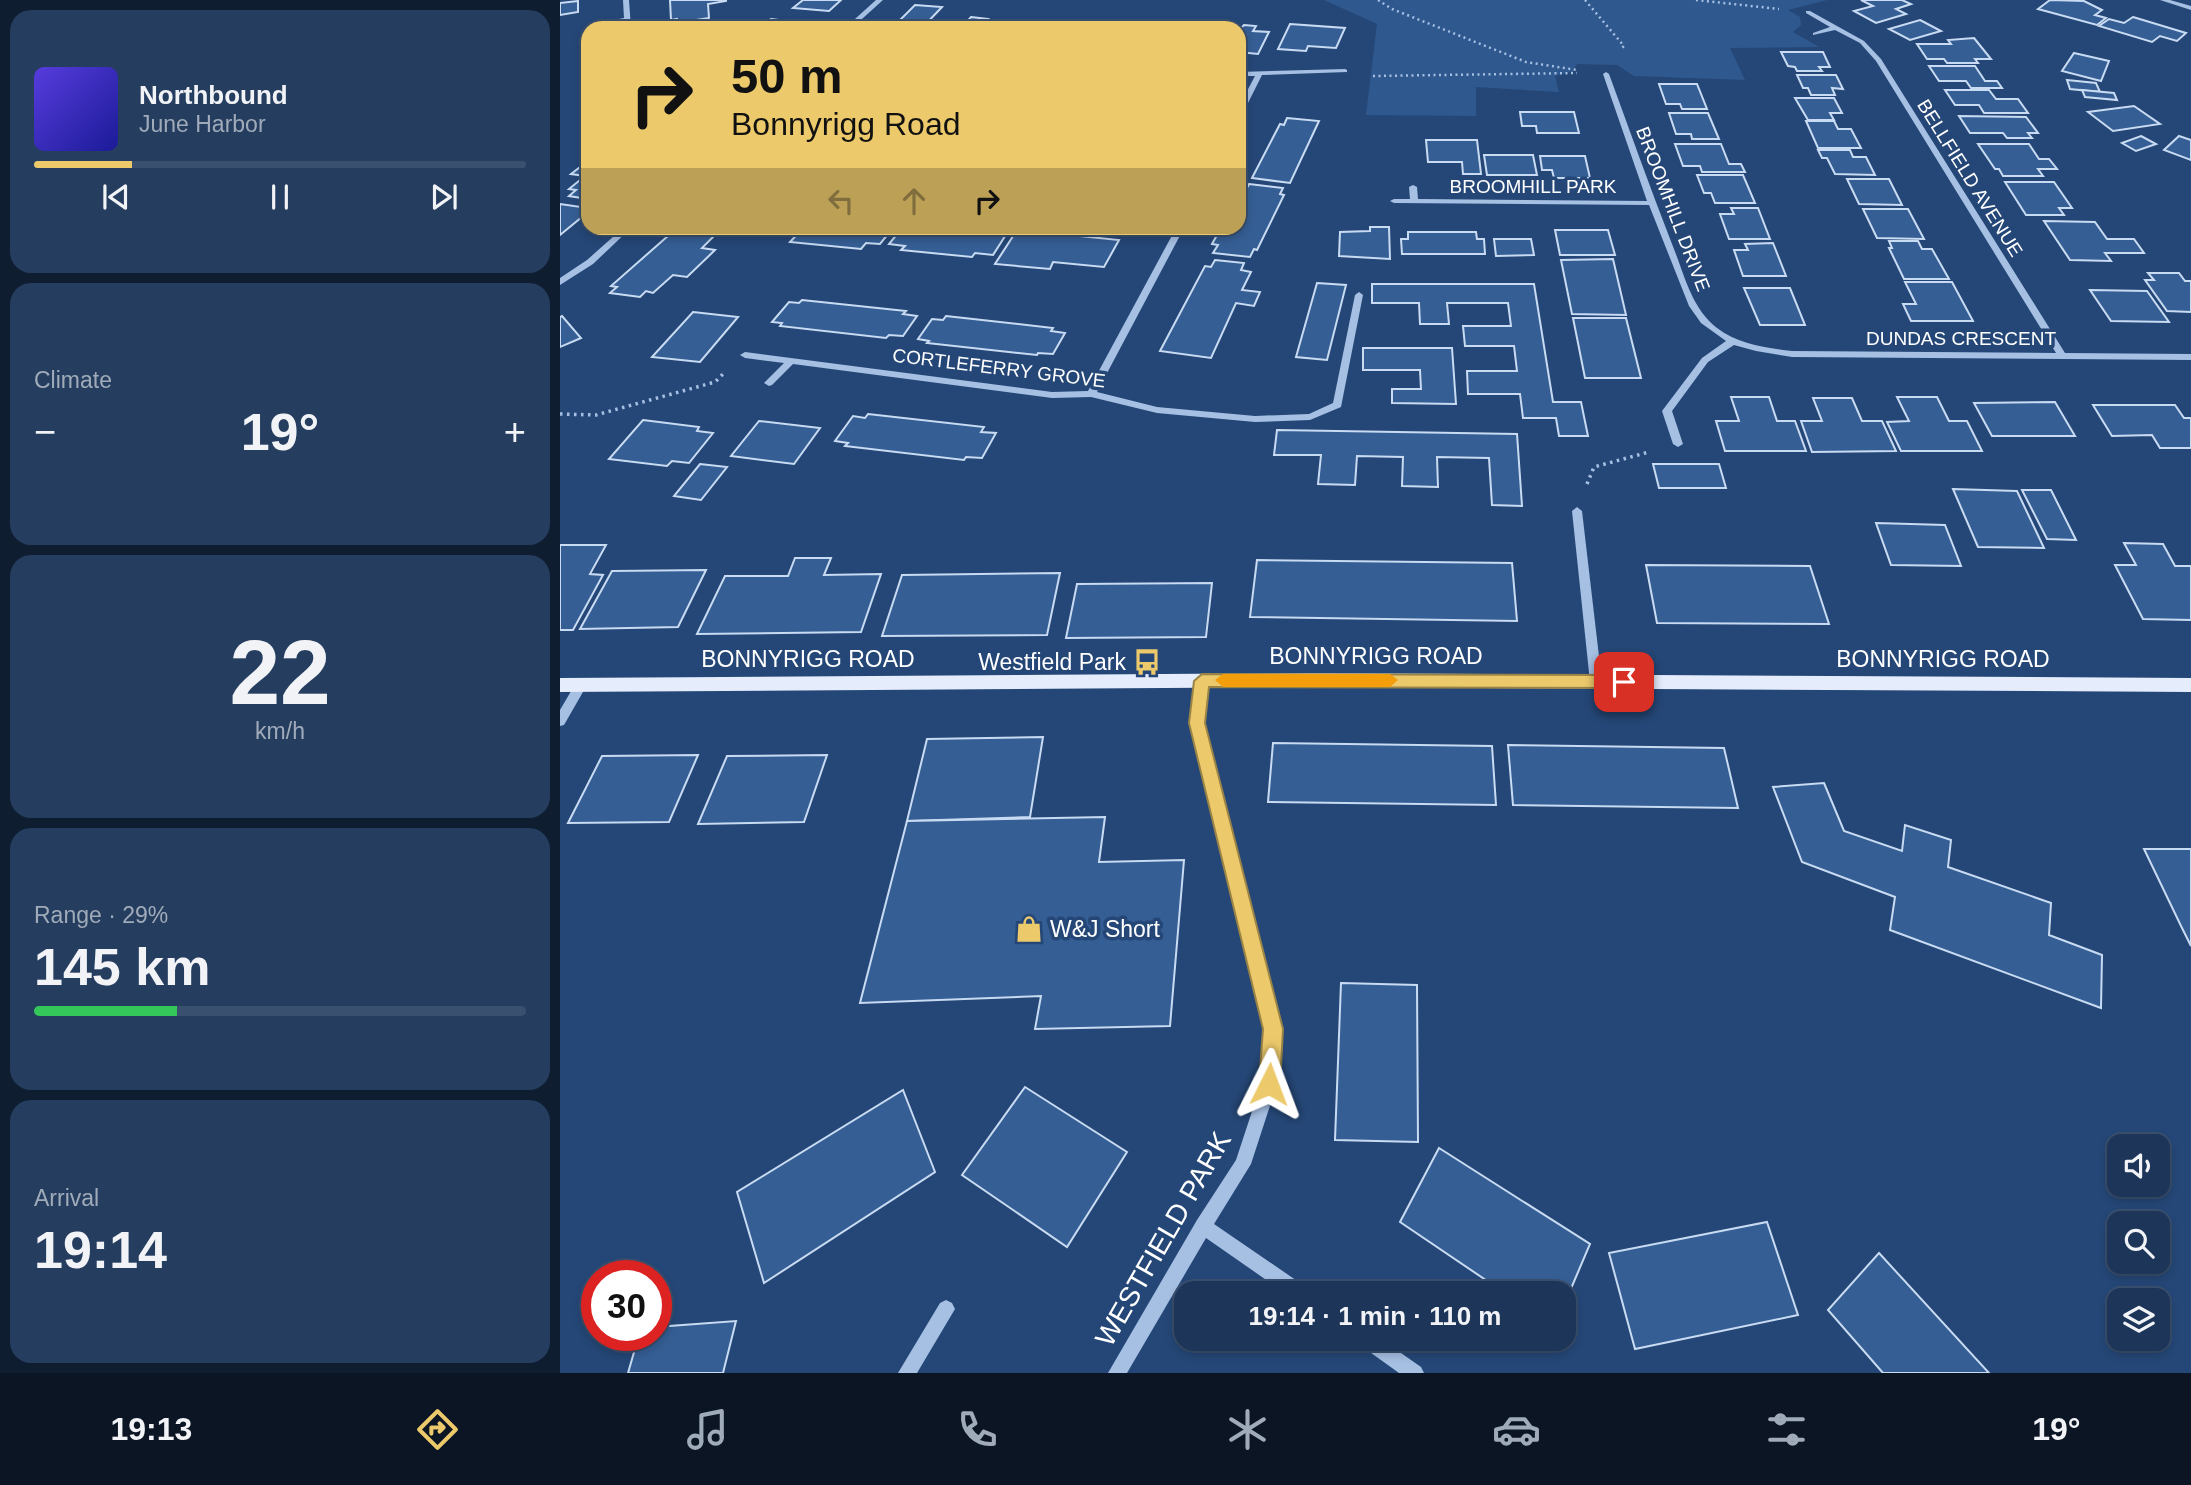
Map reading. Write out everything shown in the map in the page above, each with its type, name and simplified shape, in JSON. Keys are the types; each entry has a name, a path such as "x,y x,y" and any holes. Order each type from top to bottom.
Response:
{"main road":[{"name":"BONNYRIGG ROAD","path":"560,685 1202,681 2191,685"}],"street":[{"path":"626,0 627,21"},
{"path":"856,21 880,0"},
{"path":"2163,0 2191,8"},
{"name":"BELLFIELD AVENUE","path":"1808,12 1862,42 1879,60 2063,357"},
{"path":"1815,34 1838,27"},
{"path":"1246,74 1345,71"},
{"name":"BROOMHILL DRIVE","path":"1606,74 1651,203 1691,302 1705,322 1732,341"},
{"path":"1246,100 1259,75"},
{"path":"1413,187 1414,201"},
{"name":"BROOMHILL PARK","path":"1394,201 1651,203"},
{"path":"560,282 590,262 619,235"},
{"path":"1091,394 1176,235"},
{"name":"CORTLEFERRY GROVE","path":"745,355 1052,395 1091,394 1157,410 1255,419 1310,417 1338,405 1359,296"},
{"path":"1678,444 1667,411 1705,360 1732,341"},
{"name":"DUNDAS CRESCENT","path":"1732,341 1759,351 1792,354 2191,357"},
{"path":"769,383 792,360"},
{"path":"1577,511 1597,682"},
{"name":"WESTFIELD PARK","path":"1117,1373 1203,1226 1243,1164 1269,1084 1273,1029 1197,723 1202,681"},
{"path":"560,721 581,685"},
{"path":"1203,1226 1283,1281"},
{"path":"907,1373 946,1309"},
{"path":"1383,1351 1415,1373"}],"path":[{"path":"1378,0 1392,9 1526,62 1606,74"},
{"path":"1584,0 1623,46 1606,74"},
{"path":"1696,0 1808,12"},
{"path":"1345,71 1360,76 1539,72 1606,74"},
{"path":"560,414 596,415 715,382 745,355"},
{"path":"1577,511 1594,467 1678,444"}],"shaded area":[{"path":"1324,0 1827,0 1788,10 1800,17 1801,25 1793,32 1819,47 1730,48 1745,80 1634,76 1617,65 1577,64 1573,71 1555,76 1559,92 1476,87 1476,116 1366,115 1377,24"}],"building":[{"path":"670,0 726,0 708,4 709,18 671,20"},
{"path":"803,0 841,0 829,11 793,8"},
{"path":"1861,0 1902,0 1911,4 1896,9 1906,14 1876,23 1854,11 1873,6"},
{"path":"2050,0 2084,1 2102,10 2095,15 2106,18 2097,25 2038,9"},
{"path":"578,1 578,12 560,15 560,3"},
{"path":"915,5 942,7 929,21 899,21"},
{"path":"971,17 988,19 986,21 967,21"},
{"path":"2133,17 2186,33 2177,41 2160,36 2152,42 2099,26 2109,19 2124,23"},
{"path":"1920,20 1941,31 1910,40 1889,29"},
{"path":"1290,24 1345,28 1336,48 1308,46 1306,51 1278,49"},
{"path":"1246,25 1256,26 1253,31 1269,32 1258,54 1246,53"},
{"path":"1974,38 1991,59 1975,59 1978,63 1947,63 1944,59 1927,59 1917,44 1951,44 1948,40"},
{"path":"1781,52 1823,52 1830,67 1819,67 1822,71 1797,71 1795,67 1788,66"},
{"path":"2074,53 2109,61 2101,81 2062,71"},
{"path":"1929,66 1975,66 1985,81 1997,81 2002,88 1971,88 1966,81 1939,81"},
{"path":"1797,75 1836,75 1843,89 1832,88 1835,95 1811,95 1808,88 1803,88"},
{"path":"2067,80 2096,83 2100,92 2070,89"},
{"path":"1659,84 1697,84 1707,109 1682,109 1680,104 1666,104"},
{"path":"1945,90 1989,90 1996,99 2018,99 2028,113 1984,113 1979,105 1955,105"},
{"path":"2082,90 2114,93 2117,100 2085,97"},
{"path":"1795,98 1834,98 1842,113 1830,113 1834,120 1808,120"},
{"path":"2134,106 2160,124 2113,131 2088,112"},
{"path":"1520,112 1574,112 1579,133 1537,133 1536,126 1522,126"},
{"path":"1669,113 1708,113 1719,139 1692,139 1691,134 1676,134"},
{"path":"1959,116 2026,117 2038,133 2028,133 2032,138 2007,138 2003,133 1970,133"},
{"path":"1287,118 1319,121 1290,183 1252,178 1280,124 1284,125"},
{"path":"1806,121 1834,121 1838,129 1851,129 1861,148 1818,148"},
{"path":"2141,136 2156,144 2136,151 2122,143"},
{"path":"2179,136 2191,140 2191,160 2164,150"},
{"path":"1426,140 1477,140 1481,174 1463,174 1462,162 1428,162"},
{"path":"1675,144 1721,144 1729,164 1741,164 1745,172 1702,172 1700,166 1683,166"},
{"path":"1978,144 2029,144 2039,159 2049,159 2057,169 2038,169 2043,176 2003,176"},
{"path":"1818,150 1850,150 1853,157 1866,157 1875,175 1835,174 1827,158 1822,158"},
{"path":"1484,155 1533,155 1537,175 1487,175"},
{"path":"1540,156 1585,156 1590,178 1554,178 1552,170 1542,170"},
{"path":"581,166 581,175 571,174"},
{"path":"1697,175 1743,175 1755,203 1715,203 1711,193 1704,193"},
{"path":"581,179 581,198 569,196 576,190 569,189"},
{"path":"1847,179 1889,179 1902,205 1859,204"},
{"path":"2005,182 2054,182 2072,208 2059,208 2064,215 2026,215"},
{"path":"1249,184 1283,188 1280,194 1284,195 1257,250 1254,249 1250,257 1213,253 1218,245 1212,244 1217,235 1246,235 1246,190"},
{"path":"560,204 581,207 581,218 560,235"},
{"path":"1731,208 1758,208 1770,239 1729,239 1720,214 1734,214"},
{"path":"1863,209 1908,209 1924,239 1877,238"},
{"path":"2044,221 2095,222 2107,239 2134,239 2144,253 2105,253 2111,261 2070,260"},
{"path":"1370,227 1389,227 1390,259 1339,256 1340,232 1370,231"},
{"path":"1555,230 1608,230 1615,255 1560,255"},
{"path":"1408,232 1476,232 1477,239 1484,239 1485,254 1402,254 1401,239 1408,239"},
{"path":"669,235 715,235 702,248 715,250 687,277 673,275 653,293 646,291 640,297 610,293 617,287 611,286"},
{"path":"796,235 887,235 880,244 866,243 861,249 790,242"},
{"path":"896,235 1006,235 993,255 975,253 972,257 901,250 905,246 889,244"},
{"path":"1014,235 1068,235 1119,240 1104,267 1053,262 1050,269 995,264"},
{"path":"1494,239 1531,239 1534,255 1496,256"},
{"path":"1889,241 1918,241 1922,249 1932,249 1949,279 1904,279 1889,248 1892,248"},
{"path":"1773,243 1786,276 1743,276 1734,250 1748,250 1745,244"},
{"path":"1613,259 1626,315 1572,314 1561,260"},
{"path":"1215,260 1244,263 1241,270 1251,272 1242,290 1260,292 1254,306 1236,303 1211,358 1160,351 1205,266 1211,267"},
{"path":"2148,273 2179,273 2185,281 2191,281 2191,312 2167,311 2145,280 2154,280"},
{"path":"1905,282 1952,282 1973,321 1911,321 1903,304 1916,304"},
{"path":"1317,283 1346,285 1327,360 1296,357"},
{"path":"1372,284 1534,284 1553,402 1581,402 1588,436 1559,436 1556,418 1523,418 1520,394 1468,394 1467,371 1517,371 1514,346 1465,346 1463,326 1511,326 1508,303 1447,303 1449,324 1420,324 1419,303 1372,303"},
{"path":"1744,288 1790,288 1805,325 1760,325"},
{"path":"2090,290 2147,291 2169,322 2111,321"},
{"path":"802,300 906,311 903,314 917,316 903,336 889,335 886,338 780,326 782,323 772,322 789,302 799,303"},
{"path":"693,312 738,317 700,362 652,357"},
{"path":"562,316 581,338 560,347 560,317"},
{"path":"946,316 1053,328 1051,331 1065,333 1053,354 1037,355 927,343 929,341 918,339 932,319 943,320"},
{"path":"1573,318 1626,318 1641,378 1585,378"},
{"path":"1363,348 1452,348 1456,404 1392,403 1392,389 1421,389 1420,370 1363,370"},
{"path":"1731,397 1769,397 1777,421 1795,421 1806,451 1725,451 1716,421 1739,421"},
{"path":"1897,397 1937,397 1949,421 1967,421 1982,451 1901,451 1887,422 1909,421"},
{"path":"1813,398 1852,398 1862,421 1882,421 1896,451 1812,452 1801,421 1822,421"},
{"path":"2055,402 2075,436 1992,436 1974,403"},
{"path":"2093,405 2175,405 2184,418 2191,418 2191,448 2160,448 2152,435 2112,436"},
{"path":"868,414 984,427 981,432 996,433 982,458 966,457 964,460 845,446 848,443 835,441 853,416 865,418"},
{"path":"643,420 699,427 697,431 713,433 689,463 672,461 667,466 609,459"},
{"path":"759,421 820,428 794,464 731,456"},
{"path":"1277,430 1517,434 1522,506 1492,505 1489,458 1437,457 1438,487 1402,486 1403,457 1357,456 1355,485 1318,484 1321,455 1274,455"},
{"path":"700,464 727,467 701,500 674,496"},
{"path":"1653,464 1719,464 1726,488 1659,488"},
{"path":"1953,489 2017,491 2044,548 1978,547"},
{"path":"2022,490 2051,490 2076,540 2047,539"},
{"path":"1876,523 1945,525 1961,566 1891,565"},
{"path":"2124,543 2163,544 2175,566 2191,566 2191,620 2143,619 2115,565 2136,565"},
{"path":"560,545 606,545 590,574 603,575 573,630 560,630"},
{"path":"795,558 831,558 824,575 881,574 861,632 697,634 725,576 788,576"},
{"path":"1257,560 1512,563 1517,621 1250,617"},
{"path":"1646,565 1810,566 1829,624 1657,623"},
{"path":"706,570 678,627 580,629 612,571"},
{"path":"1060,573 1047,635 882,636 902,575"},
{"path":"1212,583 1206,637 1066,638 1077,584"},
{"path":"1043,737 1030,817 907,821 927,739"},
{"path":"1273,743 1492,746 1496,805 1268,802"},
{"path":"1508,745 1724,748 1738,808 1513,805"},
{"path":"698,755 669,822 568,823 602,756"},
{"path":"827,755 804,822 698,824 727,756"},
{"path":"1824,783 1844,831 1902,851 1905,825 1951,840 1948,867 2051,903 2049,935 2102,955 2101,1008 1890,930 1895,897 1802,862 1773,787"},
{"name":"W&J Short","path":"1105,817 1099,862 1184,860 1170,1026 1035,1029 1041,996 860,1003 907,821"},
{"path":"2144,849 2191,849 2191,946 2182,928"},
{"path":"1341,983 1417,985 1418,1142 1335,1140"},
{"path":"1025,1087 1127,1152 1067,1247 962,1175"},
{"path":"903,1090 935,1172 764,1283 737,1192"},
{"path":"1439,1148 1590,1244 1574,1281 1487,1281 1400,1222"},
{"path":"1767,1222 1798,1315 1635,1349 1609,1253"},
{"path":"1879,1253 1989,1373 1883,1373 1828,1310"},
{"path":"736,1321 723,1373 628,1373 634,1351 672,1351 672,1326"}],"slow traffic":[{"path":"1223,680 1390,680"}],"place":[{"name":"Westfield Park","path":"1147,662"},
{"name":"W&J Short","path":"1029,929"}],"route":[{"path":"1269,1084 1273,1029 1197,723 1202,681 1624,682"}]}
